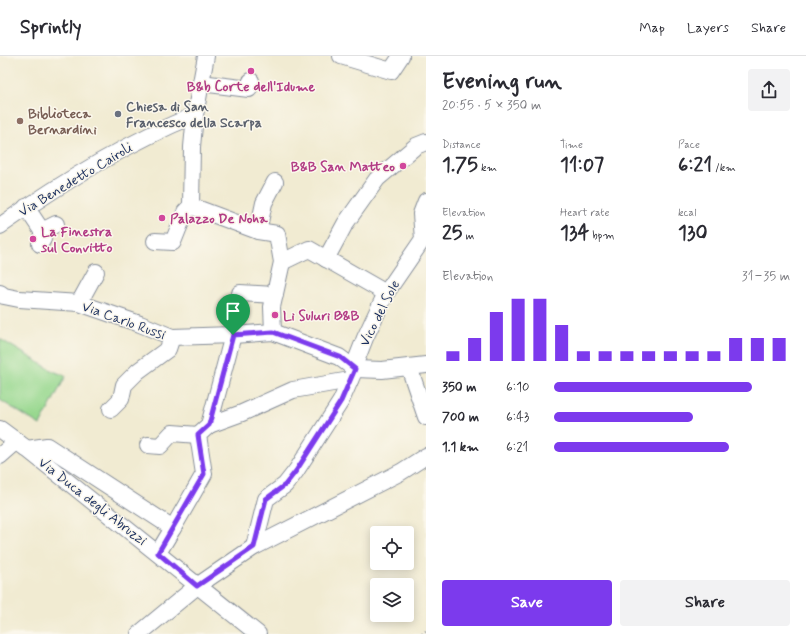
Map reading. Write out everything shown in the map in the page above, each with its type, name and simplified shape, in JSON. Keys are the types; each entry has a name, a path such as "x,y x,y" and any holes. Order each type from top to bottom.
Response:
{"street":[{"path":"155,241 172,242 185,212 191,206 192,147 195,115 206,56"},
{"path":"341,56 391,71 401,56"},
{"path":"201,83 249,89 251,81"},
{"name":"Via Benedetto Cairoli","path":"0,226 26,207 86,170 161,129 195,115"},
{"path":"326,258 345,224 377,179 421,144"},
{"path":"258,231 264,203 274,182"},
{"path":"191,206 258,231 277,234 282,262 272,307 273,332"},
{"path":"26,207 46,233"},
{"name":"Vico del Sole","path":"254,547 266,499 285,485 296,471 341,401 365,338 386,293 425,241 424,208"},
{"path":"282,262 309,249 386,293"},
{"path":"79,303 96,272"},
{"name":"Via Carlo Russi","path":"0,293 4,296 19,299 79,303 140,324 172,337 273,332 340,357 354,370"},
{"path":"240,293 274,295"},
{"path":"172,528 204,474 204,430 233,335"},
{"path":"111,409 121,398 124,386 138,371 168,350 172,337"},
{"path":"409,366 426,418"},
{"path":"148,445 160,446 172,433 204,430 293,390 328,384 354,370 382,370 409,366 426,366"},
{"name":"Via Duca degli Abruzzi","path":"0,429 158,553 258,634"},
{"path":"0,456 22,445"},
{"name":"Via Duca degli Abruzzi","path":"22,445 47,446 172,528 158,553"},
{"path":"139,634 197,586 254,547 401,472 426,456"}],"path":[{"path":"422,634 426,630"}],"green space":[{"path":"0,339 53,371 66,376 40,425 0,400"}],"place":[{"name":"B&b Corte dell'Idume","path":"251,71"},
{"name":"Chiesa di San Francesco della Scarpa","path":"118,114"},
{"name":"Biblioteca Bernardini","path":"20,121"},
{"name":"B&B San Matteo","path":"403,166"},
{"name":"Palazzo De Noha","path":"162,218"},
{"name":"La Finestra sul Convitto","path":"33,239"},
{"name":"Li Suluri B&B","path":"275,315"}],"route":[{"path":"273,332 340,357 355,369 341,401 296,471 285,485 266,499 254,547 197,586 158,553 204,474 198,435 209,425 233,335 273,332"}]}
